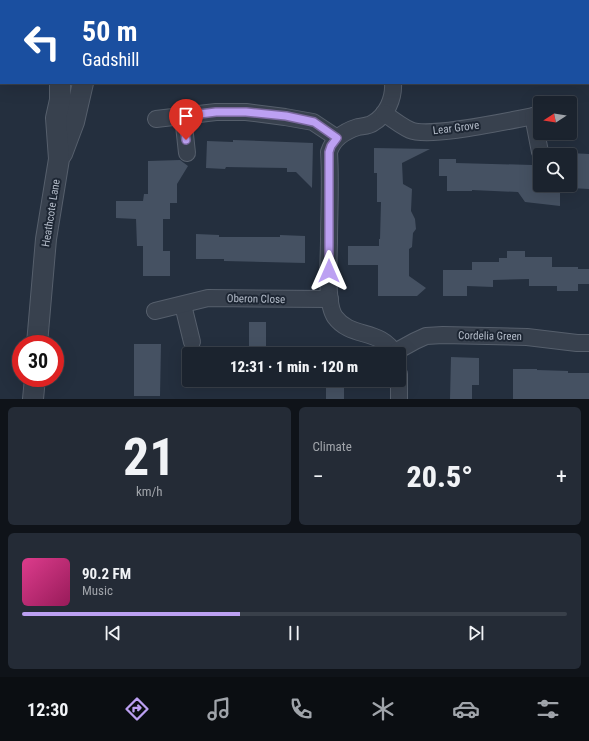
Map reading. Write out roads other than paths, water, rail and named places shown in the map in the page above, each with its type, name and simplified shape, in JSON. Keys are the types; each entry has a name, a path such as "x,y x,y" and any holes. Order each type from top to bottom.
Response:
{"street":[{"name":"Heathcote Lane","path":"38,335 46,239 60,159 56,118 60,100 60,84"},
{"path":"60,159 74,122 83,84"},
{"path":"390,347 386,342 374,336 351,330 342,325 334,316 331,308 329,152 331,146 337,138 356,128 373,124 384,113 391,100 393,84"},
{"path":"156,119 216,112 246,112 298,118 314,122 337,138"},
{"name":"Lear Grove","path":"384,113 410,131 420,132 467,128 533,116"},
{"path":"183,116 187,152"},
{"name":"Oberon Close","path":"156,312 208,298 330,299"},
{"path":"182,305 192,342"},
{"name":"Cordelia Green","path":"404,347 426,336 443,335 527,337 589,343"},
{"path":"33,399 34,387"},
{"path":"399,387 399,399"}]}
